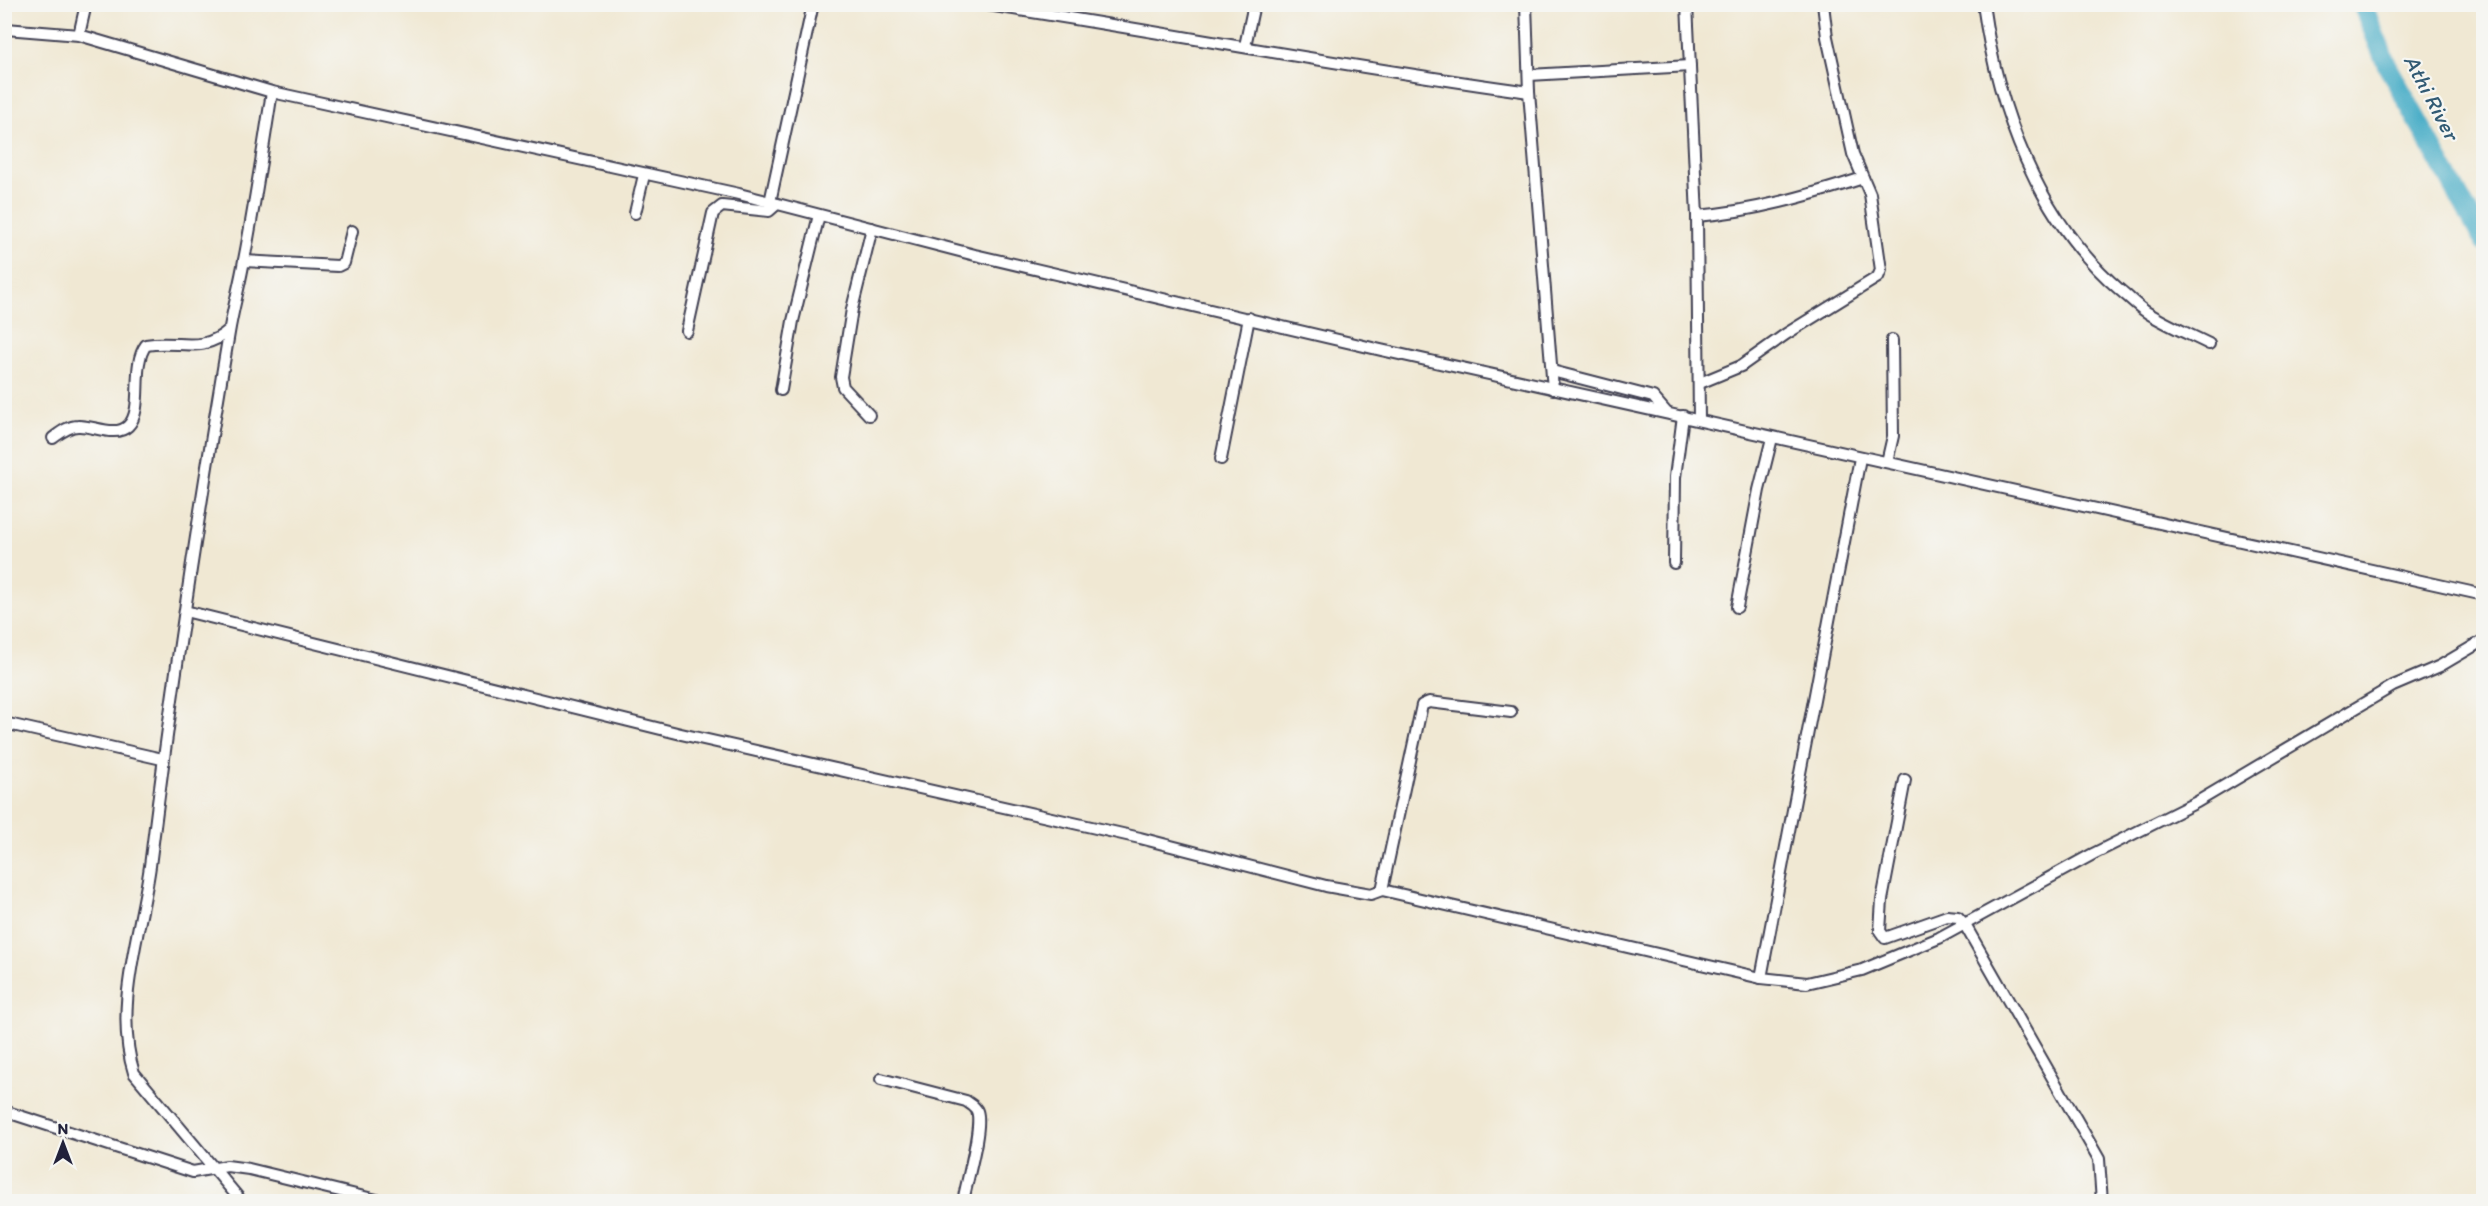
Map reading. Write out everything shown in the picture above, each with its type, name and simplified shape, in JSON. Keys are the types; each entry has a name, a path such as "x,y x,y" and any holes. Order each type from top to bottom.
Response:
{"street":[{"path":"80,35 86,4"},
{"path":"687,331 713,213 722,206 769,211 774,203 813,4"},
{"path":"981,4 1046,9 1438,80 1529,92"},
{"path":"1245,46 1254,4"},
{"path":"1526,4 1529,92 1553,389"},
{"path":"1687,4 1697,216 1699,420"},
{"path":"1700,383 1741,366 1786,334 1878,277 1881,270 1870,194 1853,154 1833,64 1823,4"},
{"path":"1983,4 1990,53 2009,122 2030,171 2065,226 2093,267 2146,312 2209,344"},
{"path":"5,30 80,35 173,65 272,92 774,203 1553,389 1666,412 1860,458 1887,462 2484,595"},
{"path":"1529,75 1690,66"},
{"path":"242,1202 216,1167 134,1073 130,1059 129,989 149,870 162,759 229,330 244,261 272,92"},
{"path":"635,213 644,174"},
{"path":"1697,216 1736,213 1790,202 1863,178"},
{"path":"781,390 793,321 819,215"},
{"path":"868,415 843,387 841,377 852,309 872,228"},
{"path":"244,261 338,266 344,263 352,231"},
{"path":"1221,459 1249,318"},
{"path":"53,438 66,429 77,426 110,431 124,429 130,424 134,410 140,354 146,345 162,342 186,346 215,342 229,330"},
{"path":"1887,462 1893,436 1892,340"},
{"path":"1552,371 1653,397 1666,412"},
{"path":"1674,563 1675,477 1683,416"},
{"path":"1737,607 1758,490 1772,438"},
{"path":"1761,978 1860,458"},
{"path":"185,611 681,734 1140,838 1326,886 1371,894 1382,890 1761,978 1807,983 1862,970 1965,925 2094,854 2197,802 2393,686 2440,666 2484,639"},
{"path":"1382,890 1422,705 1438,703 1511,712"},
{"path":"4,723 162,759"},
{"path":"1905,780 1882,900 1880,931 1886,938 1947,916 1958,917 1965,925 2099,1159 2102,1202"},
{"path":"881,1080 966,1101 974,1107 978,1118 963,1202"},
{"path":"4,1111 193,1172 216,1167 249,1169 385,1202"}],"waterway":[{"name":"Athi River","path":"2362,4 2387,65 2484,242"}]}
